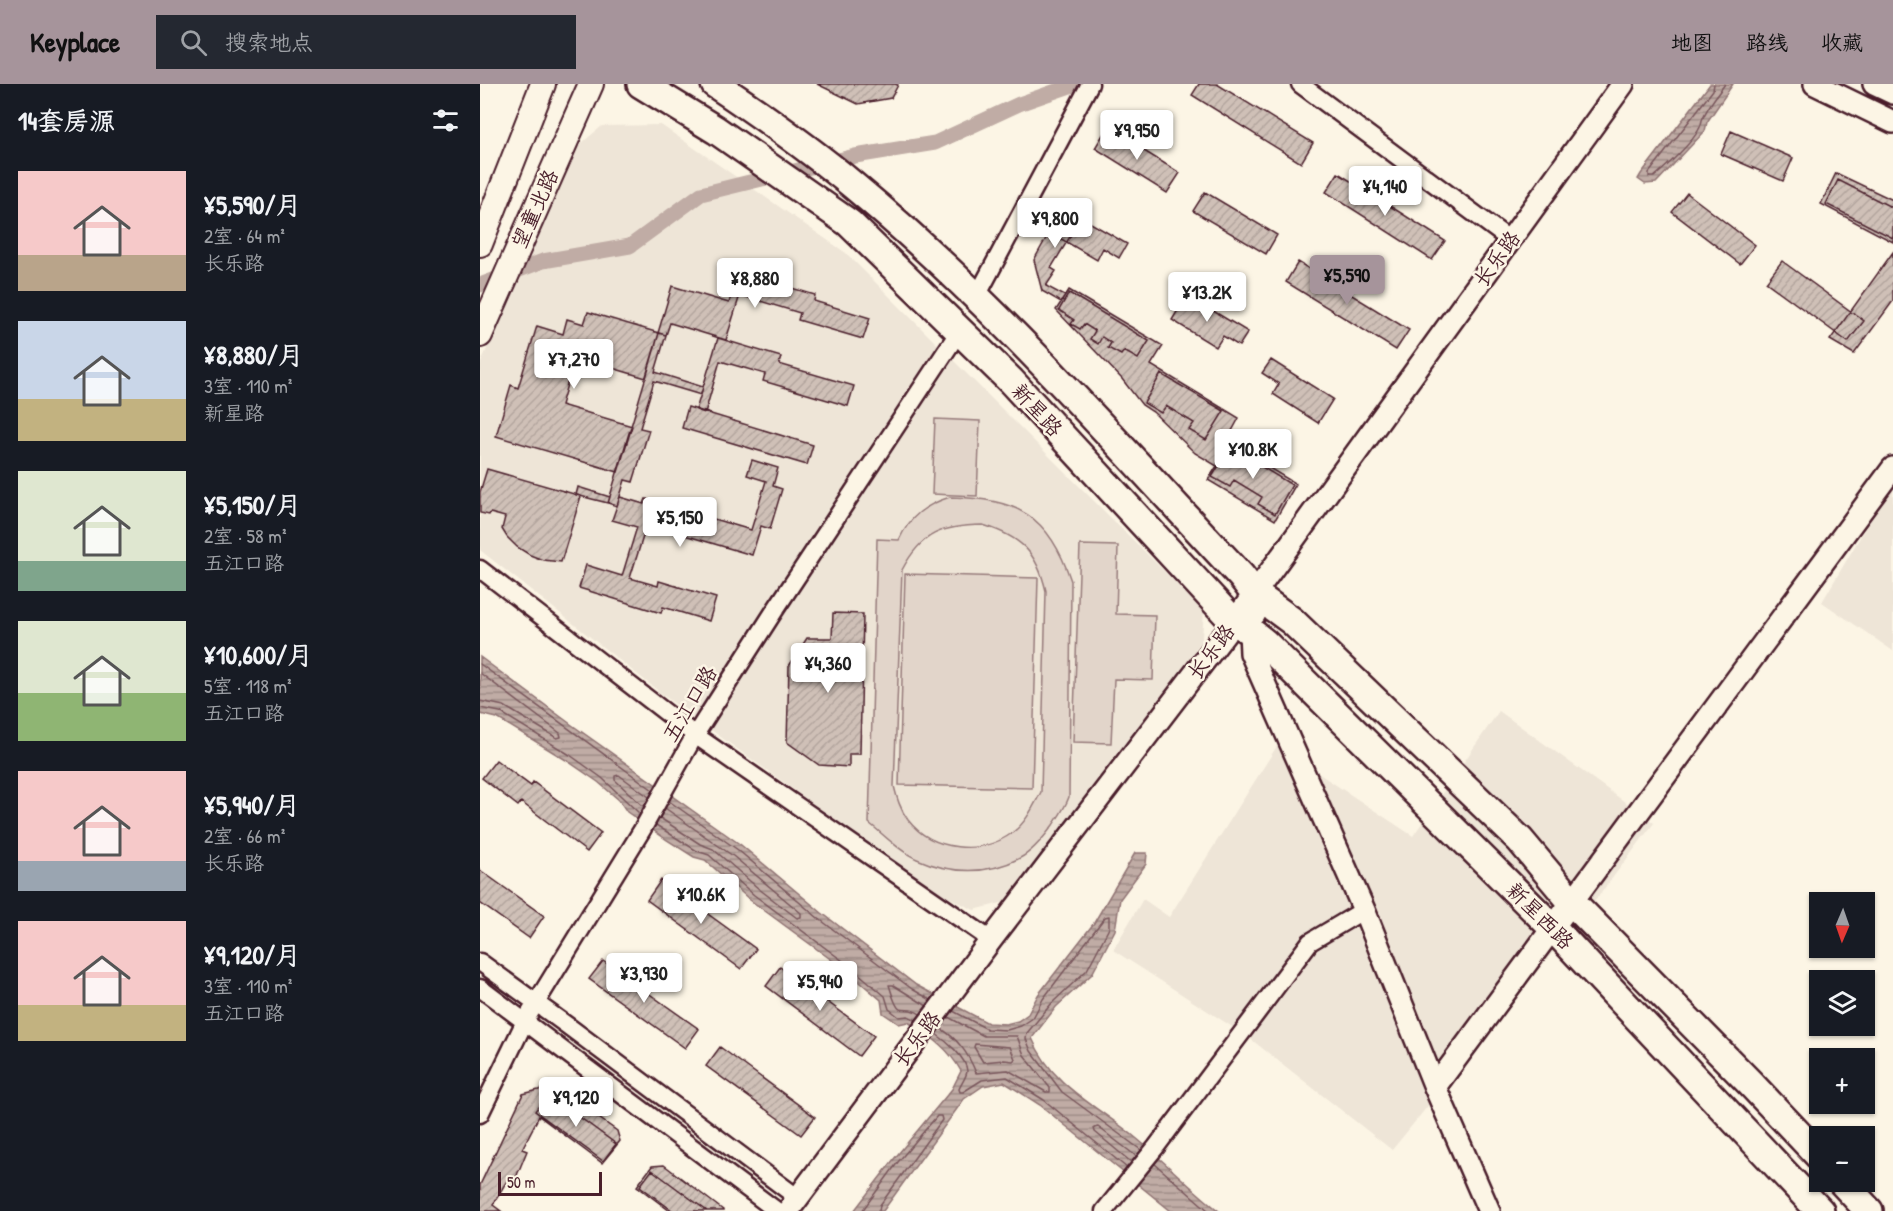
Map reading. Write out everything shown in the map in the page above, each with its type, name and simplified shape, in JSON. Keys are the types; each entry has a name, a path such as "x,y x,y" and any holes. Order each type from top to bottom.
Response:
{"main road":[{"name":"望童北路","path":"480,244 543,84"},
{"name":"望童北路","path":"484,324 591,84"},
{"name":"新星路","path":"641,84 716,130 849,223 1011,381 1242,626"},
{"name":"新星西路","path":"715,84 796,139 855,186 954,275 1056,376 1255,594 1292,621 1520,840 1572,902 1809,1145"},
{"path":"1242,626 1255,594"},
{"name":"新星西路","path":"1242,626 1265,643 1553,928 1820,1211"},
{"path":"1851,1192 1869,1211"}],"street":[{"path":"976,298 1090,84"},
{"path":"1300,84 1510,240"},
{"name":"长乐路","path":"1255,594 1623,84"},
{"path":"1815,84 1893,122"},
{"path":"1874,84 1893,93"},
{"name":"五江口路","path":"480,1114 536,1002 642,830 696,735 775,610 960,330"},
{"path":"1436,1087 1893,468"},
{"path":"480,569 696,735 991,940"},
{"path":"1242,626 1251,653 1364,910 1489,1211"},
{"name":"长乐路","path":"793,1205 991,940 1242,626"},
{"path":"1104,1211 1156,1147 1310,942 1364,910"},
{"path":"480,962 536,1002 793,1205"},
{"path":"480,988 777,1211"}],"shaded area":[{"path":"661,125 846,253 1204,611 1201,651 1009,901 974,910 928,887 671,701 480,550 480,365 571,152 602,126"},
{"path":"935,419 980,421 977,496 932,494"},
{"path":"1893,488 1893,651 1822,602 1872,517"},
{"path":"950,497 974,498 1012,507 1027,515 1041,526 1052,540 1071,581 1069,797 1053,825 1029,852 1008,864 982,870 943,868 917,859 869,823 877,539 899,540 908,524 919,512","holes":["983,525 1017,541 1032,556 1038,566 1046,591 1041,792 1025,820 1012,833 986,845 957,847 943,844 918,830 903,812 894,786 902,570 917,547 935,534 956,527"]},
{"path":"1080,545 1118,546 1116,614 1155,615 1153,680 1114,679 1111,743 1073,742"},
{"path":"905,574 1038,578 1032,788 899,785"},
{"path":"1499,711 1654,823 1601,893 1392,1150 1248,1037 1113,950 1143,899 1169,917 1277,746 1413,836"}],"water":[{"path":"1710,84 1733,84 1707,122 1705,131 1656,183 1645,184 1638,179 1641,174"},
{"path":"480,657 741,845 822,913 916,985 988,1023 1006,1024 1018,1021 1028,1014 1038,995 1094,923 1135,853 1147,853 1146,864 1120,899 1115,930 1092,974 1056,1007 1032,1038 1051,1070 1064,1083 1136,1138 1219,1211 1171,1211 1040,1105 1004,1082 983,1086 964,1099 883,1211 854,1211 952,1089 961,1071 956,1062 944,1048 924,1032 908,1022 899,1024 883,1013 881,1000 848,972 750,900 705,860 694,857 627,812 619,800 598,782 566,760 497,718 480,714"}],"building":[{"path":"817,84 898,85 891,98 858,104"},
{"path":"1199,84 1217,84 1313,143 1301,163 1192,95"},
{"path":"1107,128 1180,173 1167,193 1095,148"},
{"path":"1731,131 1793,158 1783,181 1721,154"},
{"path":"1338,173 1445,241 1432,260 1326,192"},
{"path":"1836,173 1893,200 1893,242 1821,204"},
{"path":"1838,180 1893,208 1893,238 1826,204"},
{"path":"1205,192 1277,235 1266,254 1193,211"},
{"path":"1687,193 1755,245 1740,264 1672,212"},
{"path":"1064,206 1082,217 1051,268 1056,271 1046,286 1065,296 1061,302 1042,291 1034,260"},
{"path":"1065,208 1127,244 1119,258 1103,248 1097,260 1051,233"},
{"path":"1893,252 1893,301 1854,354 1830,340"},
{"path":"1782,261 1864,321 1848,342 1766,282"},
{"path":"1298,262 1409,330 1396,350 1286,282"},
{"path":"738,272 815,295 814,301 870,318 863,339 798,320 800,313 740,295 726,340 670,323 666,335 658,333 672,286 729,303"},
{"path":"1069,290 1163,346 1151,365 1239,418 1226,442 1296,484 1275,520 1208,480 1217,466 1195,453 1153,412 1142,405 1122,379 1056,310"},
{"path":"1069,293 1149,341 1138,359 1124,351 1121,355 1108,348 1111,343 1102,337 1098,344 1090,339 1095,331 1084,324 1080,329 1071,324 1074,320 1059,310"},
{"path":"1187,295 1248,332 1239,346 1223,336 1216,347 1172,320"},
{"path":"588,312 659,333 646,378 575,357 561,405 632,426 618,472 496,436 511,385 518,388 537,326 563,334 567,319 584,324"},
{"path":"659,333 666,335 655,372 703,387 701,395 654,381 640,428 649,430 633,482 625,480 617,506 608,503"},
{"path":"718,338 781,357 779,364 854,386 848,406 763,381 765,374 720,361 705,413 696,410"},
{"path":"1271,360 1333,399 1318,423 1273,394 1279,384 1262,373"},
{"path":"1161,374 1224,411 1206,440 1189,430 1194,423 1166,406 1161,413 1144,403"},
{"path":"688,407 813,445 807,465 682,428"},
{"path":"1230,448 1292,485 1275,514 1258,504 1262,497 1234,480 1230,487 1212,477"},
{"path":"752,460 778,468 773,486 782,489 770,529 761,526 752,555 647,524 630,578 658,586 659,581 716,598 709,621 663,607 661,613 579,588 586,565 622,576 637,527 612,520 620,497 644,504 646,499 751,530 766,481 747,475"},
{"path":"487,469 581,496 561,562 543,560 530,555 507,537 502,529 505,517 480,513 480,492"},
{"path":"578,487 610,497 608,503 576,495"},
{"path":"833,613 863,614 860,754 849,754 849,767 819,765 787,742 789,666 807,638 832,638"},
{"path":"496,760 531,786 533,782 601,833 587,852 521,802 518,806 482,778"},
{"path":"480,870 544,916 529,938 480,903"},
{"path":"661,880 756,949 741,969 647,900"},
{"path":"603,961 699,1029 685,1048 589,979"},
{"path":"780,967 874,1036 859,1056 766,986"},
{"path":"720,1047 815,1117 801,1135 706,1066"},
{"path":"554,1086 617,1131 620,1141 602,1163 539,1116 522,1149 527,1151 515,1180 509,1177 493,1205 501,1211 480,1211 480,1185 523,1094"},
{"path":"548,1094 616,1144 603,1161 535,1111"},
{"path":"664,1165 723,1211 670,1211 637,1186 652,1166"},
{"path":"652,1170 707,1211 673,1211 640,1186"}],"waterway":[{"path":"480,285 543,261 630,246 701,194 855,156 935,143 1019,104 1076,84"}]}
